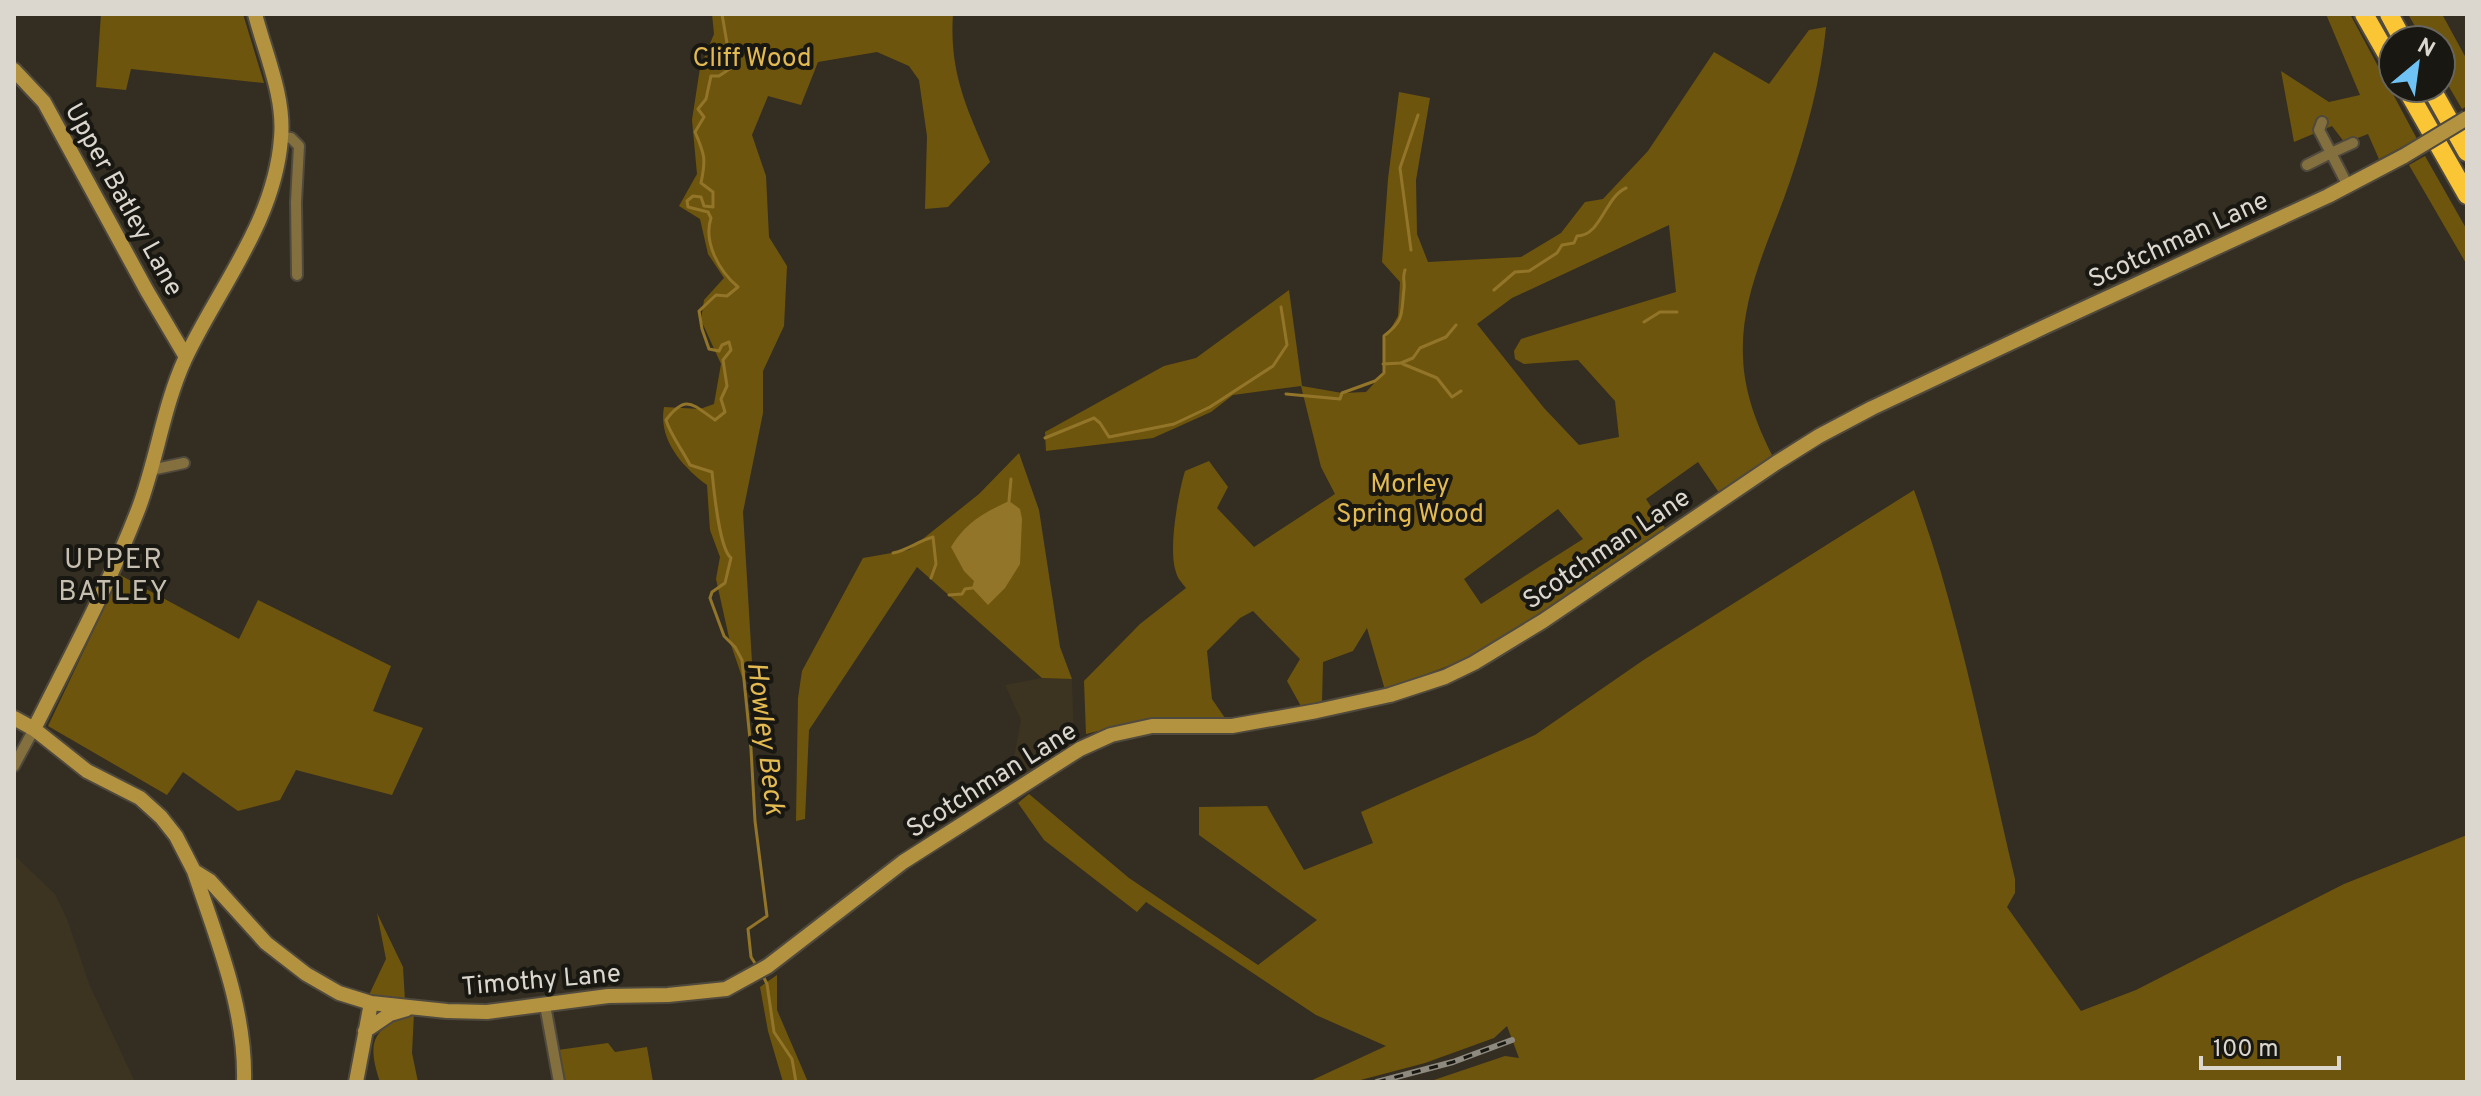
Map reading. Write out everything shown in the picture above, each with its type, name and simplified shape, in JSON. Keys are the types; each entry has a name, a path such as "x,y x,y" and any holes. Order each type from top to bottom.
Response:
{"highway":[{"path":"2364,14 2377,37"},
{"path":"2415,104 2467,195"},
{"path":"2440,104 2467,152"}],"main road":[{"path":"34,729 139,508 168,399 186,357 269,199 282,137 279,100 255,14"},
{"name":"Upper Batley Lane","path":"14,70 44,102 132,265 186,357"},
{"name":"Scotchman Lane","path":"768,966 903,862 1080,749 1111,735 1152,726 1232,726 1390,695 1445,677 1543,621 1819,436 1972,361 2348,186 2467,118"},
{"name":"Timothy Lane","path":"14,718 34,729 87,771 140,798 176,836 194,871 210,881 266,943 306,974 339,993 371,1003 487,1012 608,996 726,989 768,966"},
{"path":"194,871 235,998 244,1054 244,1082"},
{"path":"356,1082 371,1003"},
{"path":"365,1031 390,1014 411,1007"}],"street":[{"path":"2322,122 2319,130 2348,186"},
{"path":"282,137 291,138 299,146 297,275"},
{"path":"2307,165 2353,143"},
{"path":"151,470 184,463"},
{"path":"14,766 34,729"},
{"path":"545,1005 559,1082"}],"shaded area":[{"path":"1009,501 1020,509 1022,519 1020,564 1005,588 988,605 972,588 974,581 964,571 951,547 976,519"},
{"path":"1042,678 1072,679 1074,742 1021,777 1014,757 1021,720 1005,685"},
{"path":"14,855 55,894 90,986 135,1082 14,1082"}],"green space":[{"path":"101,14 243,14 264,83 131,69 126,90 96,87"},
{"name":"Cliff Wood","path":"712,14 953,14 954,55 961,90 990,162 948,207 925,209 927,136 919,80 909,66 877,52 818,62 801,105 768,96 752,135 766,176 769,237 787,266 784,326 763,371 763,413 743,512 752,662 742,677 730,642 716,579 720,557 710,530 707,485 674,452 663,419 664,407 700,409 714,404 721,364 701,320 704,300 724,278 708,254 700,219 679,206 697,174 692,120 700,68 714,34"},
{"path":"2326,14 2350,14 2377,64 2377,104 2398,104 2417,139 2379,159 2368,134 2345,143 2332,126 2294,142 2281,71 2329,102 2360,95"},
{"path":"2408,14 2442,14 2447,24 2414,24"},
{"name":"Morley Spring Wood","path":"1826,27 1817,85 1796,162 1758,267 1743,334 1744,370 1749,395 1756,420 1772,455 1720,494 1698,462 1646,499 1667,531 1474,656 1385,690 1367,628 1353,651 1323,662 1322,703 1302,708 1287,681 1300,659 1253,611 1240,618 1207,651 1212,699 1227,721 1151,718 1086,734 1084,681 1140,624 1186,588 1177,574 1173,550 1177,507 1185,471 1209,461 1228,487 1217,508 1254,547 1335,494 1321,467 1301,386 1233,395 1211,412 1153,438 1046,451 1045,432 1164,366 1196,358 1289,290 1302,386 1342,393 1366,392 1384,373 1384,340 1398,316 1400,282 1382,262 1399,92 1430,98 1416,180 1417,234 1428,262 1521,257 1561,233 1585,202 1603,199 1648,151 1714,52 1769,84 1809,30","holes":["1669,225 1676,292 1521,339 1514,351 1515,359 1524,364 1578,360 1615,401 1619,437 1579,445 1544,408 1477,324 1512,298","1558,509 1583,539 1481,604 1464,579"]},
{"path":"2457,42 2467,60 2467,106 2462,109 2457,100"},
{"path":"2425,156 2467,230 2467,265 2409,165"},
{"path":"1019,453 1039,510 1060,647 1072,679 1042,678 917,567 809,730 805,819 796,821 798,698 802,671 863,558 909,550 979,494"},
{"path":"1914,490 1958,634 2015,879 2015,893 2007,907 2081,1011 2136,990 2344,884 2467,835 2467,1082 1428,1082 1505,1056 1519,1058 1507,1026 1494,1038 1425,1063 1353,1082 1308,1082 1386,1046 1316,1015 1146,902 1137,912 1044,840 1018,803 1029,794 1129,878 1258,965 1317,920 1199,835 1199,807 1267,806 1304,870 1373,843 1361,812 1535,735 1645,659"},
{"path":"120,575 239,639 258,600 391,666 373,711 423,728 392,795 296,770 280,800 238,811 183,772 167,795 48,726"},
{"path":"377,913 403,967 405,1001 368,997 386,959"},
{"path":"777,975 777,1010 808,1082 783,1082 768,1031 760,987"},
{"path":"414,1013 412,1053 418,1082 380,1082 374,1056 376,1037 389,1024"},
{"path":"608,1043 615,1052 647,1047 653,1082 564,1082 558,1050"}],"waterway":[{"name":"Howley Beck","path":"722,14 734,66 719,76 711,76 706,99 698,109 704,117 695,132 704,157 701,183 713,192 713,207 704,206 701,197 693,196 687,201 688,207 708,212 714,256 738,287 727,296 716,295 699,311 709,349 719,351 722,345 729,342 731,350 723,360 727,386 721,399 725,412 715,420 695,406 684,404 666,420 690,465 712,472 720,531 731,558 725,583 712,592 710,598 724,636 742,660 755,821 767,916 748,929 751,957 758,968"},
{"path":"1411,250 1400,168 1418,115"},
{"path":"1494,290 1515,272 1529,271 1557,253 1562,245 1574,243 1577,236 1592,230 1613,199 1626,188"},
{"path":"1286,394 1340,399 1342,393 1375,381 1384,373 1384,336 1401,316 1405,270"},
{"path":"1045,438 1094,418 1109,437 1174,424 1210,407 1273,366 1287,345 1281,307"},
{"path":"1644,322 1660,312 1677,312"},
{"path":"1383,364 1401,363 1413,358 1420,348 1446,337 1456,325"},
{"path":"1403,364 1437,378 1452,397 1461,391"},
{"path":"1009,501 1011,479"},
{"path":"893,553 933,537 936,564 931,578"},
{"path":"949,595 962,594 965,589 972,588"},
{"name":"Howley Beck","path":"762,974 767,984 774,1032 792,1059 796,1082"}],"railway":[{"path":"1377,1082 1453,1062 1512,1040"}],"district":[{"name":"UPPER BATLEY","path":"114,574"}]}
